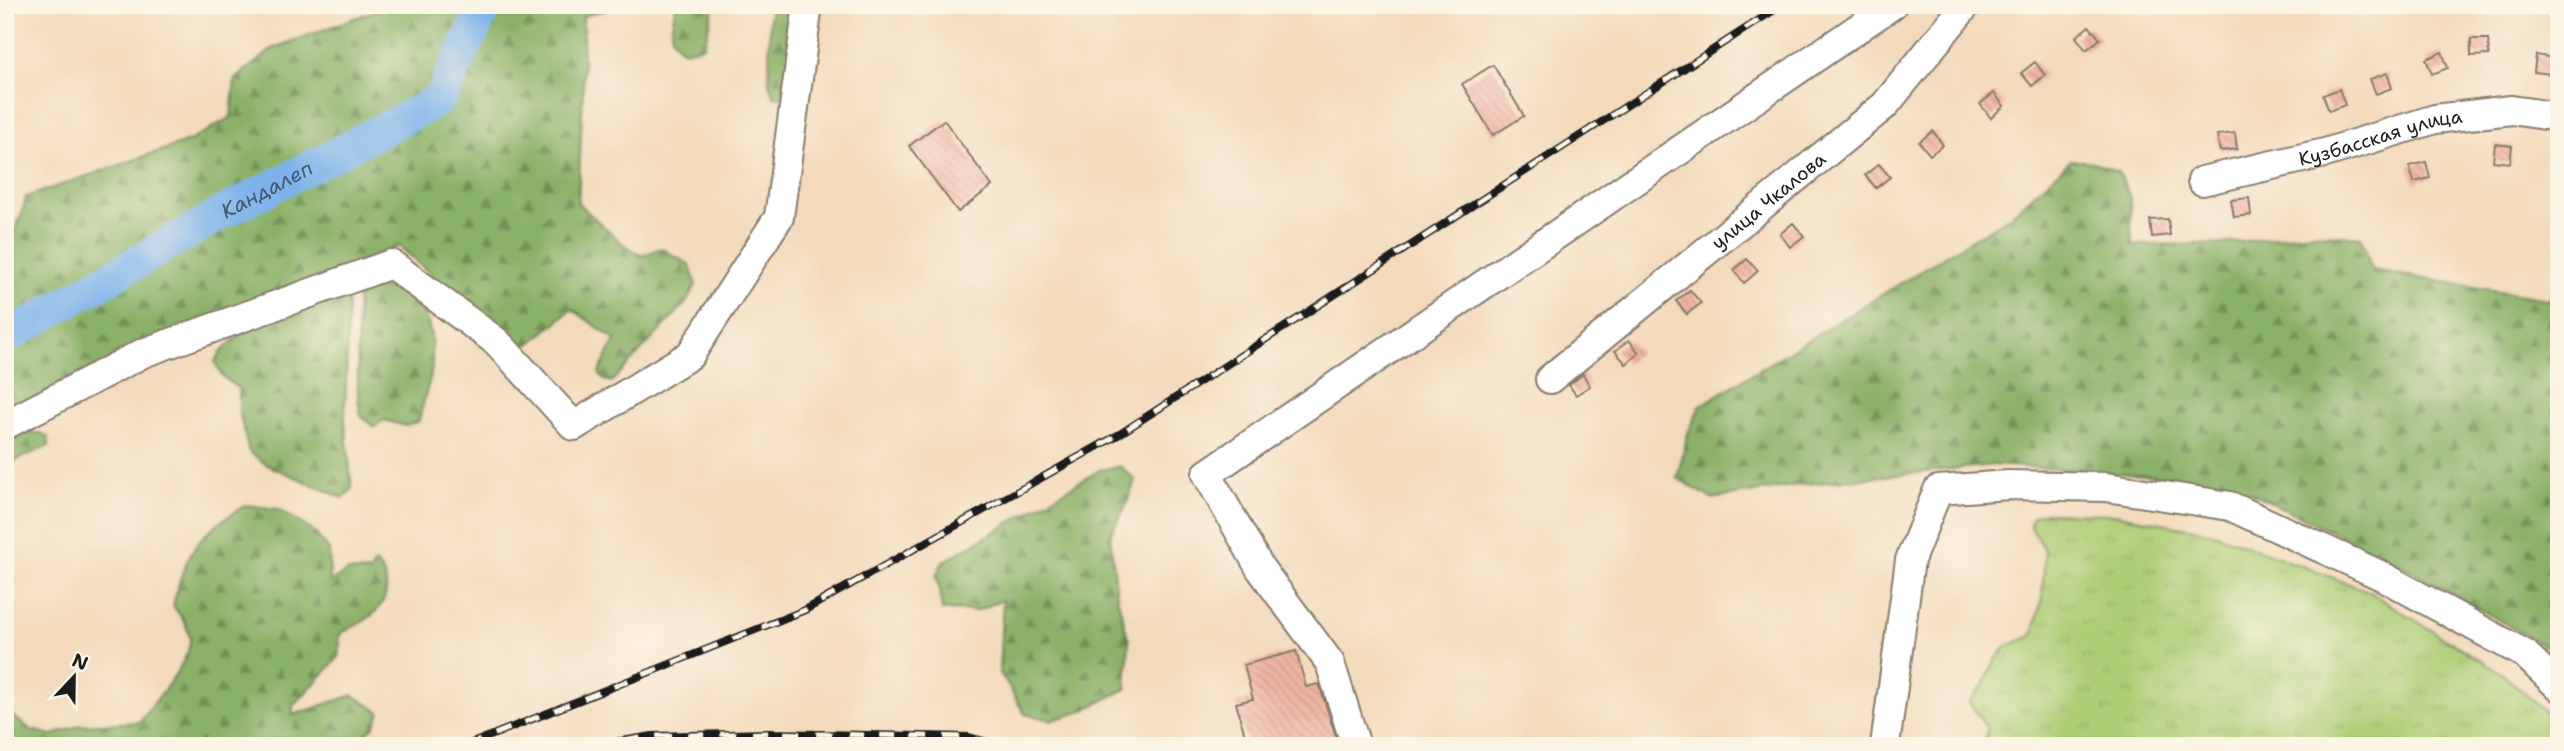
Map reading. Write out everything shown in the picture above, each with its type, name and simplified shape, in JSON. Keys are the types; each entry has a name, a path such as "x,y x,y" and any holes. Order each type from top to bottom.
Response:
{"street":[{"path":"5,425 143,353 391,264 497,342 574,426 690,355 779,217 808,5"},
{"path":"1356,746 1330,663 1260,568 1207,474 1892,5"},
{"name":"улица Чкалова","path":"1550,379 1885,105 1966,5"},
{"name":"Кузбасская улица","path":"2202,181 2325,153 2434,119 2511,110 2559,117"},
{"path":"1885,746 1910,560 1938,490 2009,485 2106,487 2230,506 2382,576 2525,654 2559,687"}],"green space":[{"path":"378,5 625,5 583,16 578,203 621,242 642,256 661,248 690,265 696,285 686,303 612,382 604,380 599,373 615,340 572,309 519,353 399,246 5,411 5,250 20,219 26,197 189,141 231,117 235,79 274,48 377,10"},
{"path":"676,5 714,5 704,46 685,51 674,42 672,31"},
{"path":"770,5 799,5 783,97 774,97 769,84"},
{"path":"2071,160 2093,162 2119,172 2130,198 2132,245 2221,244 2311,233 2361,237 2372,270 2559,301 2559,660 2546,647 2405,567 2252,493 2177,477 1993,465 1798,485 1712,499 1677,478 1688,433 1700,406 2010,216"},
{"path":"386,287 407,297 421,310 429,328 432,368 419,421 406,426 384,420 374,427 361,416 358,398 357,298 371,288"},
{"path":"344,291 348,304 345,420 352,489 343,498 267,465 249,452 239,412 239,389 222,376 215,362 225,348 246,329"},
{"path":"16,433 41,433 48,437 49,446 5,465 5,437"},
{"path":"1120,466 1135,480 1127,503 1110,535 1117,597 1129,641 1126,689 1080,712 1052,720 1025,714 999,671 1003,600 976,611 942,610 936,576 943,562 1100,470"},
{"path":"246,505 278,509 313,531 329,550 330,582 348,571 370,572 375,563 383,573 386,591 378,609 340,634 339,657 293,706 293,715 353,695 380,712 374,727 349,746 5,746 5,710 31,730 53,735 81,725 139,722 169,683 188,650 188,632 173,606 181,575 190,555 209,531"},
{"path":"2045,513 2113,514 2214,533 2368,591 2504,675 2559,724 2559,746 1985,746 1987,728 1969,702 1984,684 1996,659 2007,646 2033,635 2042,598 2045,552 2030,525 2033,516"}],"building":[{"path":"2089,26 2100,39 2086,50 2076,37"},
{"path":"2471,39 2488,39 2489,55 2471,56"},
{"path":"2442,52 2448,68 2432,74 2426,59"},
{"path":"2536,55 2554,58 2552,74 2534,72"},
{"path":"2035,62 2045,75 2032,86 2021,73"},
{"path":"1493,65 1524,116 1493,135 1462,84"},
{"path":"2387,73 2392,88 2376,94 2370,79"},
{"path":"2339,89 2345,105 2329,111 2323,95"},
{"path":"1994,93 2004,106 1991,118 1980,104"},
{"path":"944,120 992,186 958,212 909,146"},
{"path":"1933,131 1943,145 1930,155 1919,142"},
{"path":"2235,133 2237,149 2220,151 2217,135"},
{"path":"2495,144 2512,146 2510,163 2493,161"},
{"path":"2426,162 2430,178 2414,182 2409,166"},
{"path":"1879,164 1890,177 1876,188 1865,175"},
{"path":"2249,198 2251,215 2234,217 2231,200"},
{"path":"2168,219 2170,235 2152,237 2150,220"},
{"path":"1793,223 1804,236 1790,247 1780,234"},
{"path":"1747,259 1758,271 1744,283 1734,270"},
{"path":"1690,290 1701,303 1687,314 1676,301"},
{"path":"1629,340 1639,353 1626,364 1615,351"},
{"path":"1583,374 1590,386 1576,395 1569,385"},
{"path":"1296,651 1306,687 1319,684 1339,746 1248,746 1236,703 1253,699 1244,665"}],"waterway":[{"name":"Кандалеп","path":"5,338 222,213 439,100 486,5"}],"railway":[{"path":"465,746 805,610 1118,435 1782,5"},
{"path":"593,746 652,736 768,733 969,737 1002,746"}]}
